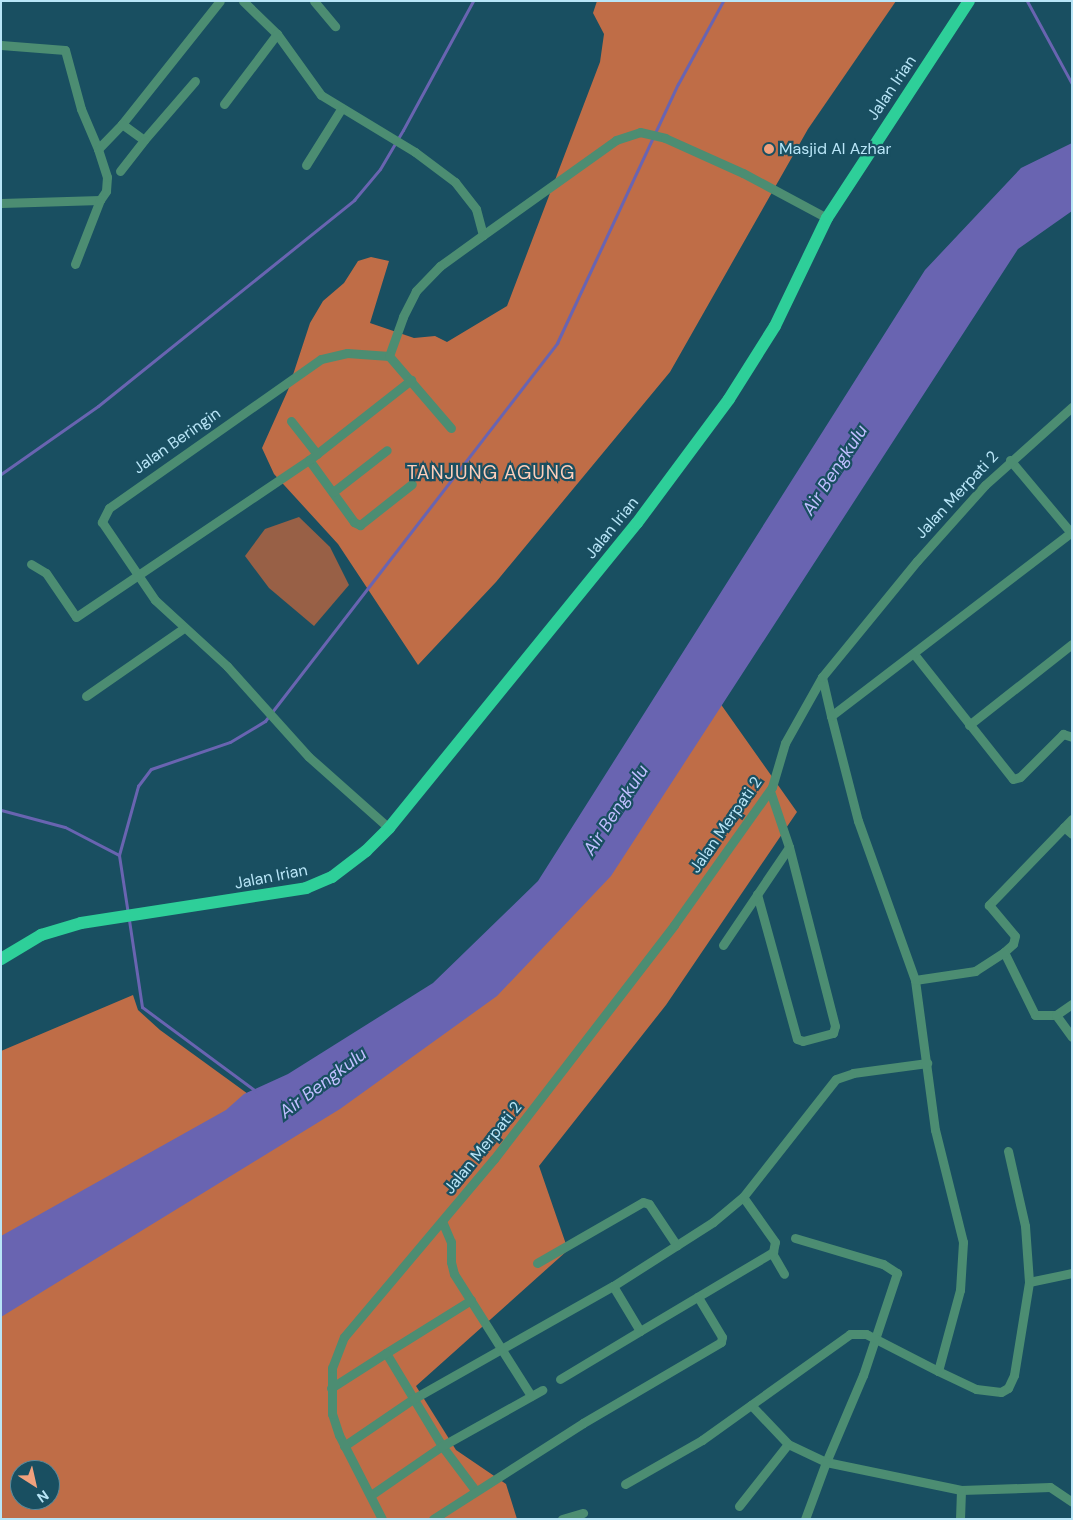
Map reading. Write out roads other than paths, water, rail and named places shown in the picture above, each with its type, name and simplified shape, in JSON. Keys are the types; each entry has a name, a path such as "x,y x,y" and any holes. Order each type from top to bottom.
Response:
{"main road":[{"name":"Jalan Irian","path":"1,959 41,936 81,923 146,914 320,883 346,868 389,828 637,523 699,442 775,326 827,218 969,1"}],"street":[{"path":"98,148 122,124 220,1"},
{"path":"243,1 277,34 314,88 341,109 415,152 462,189 476,209 484,235"},
{"path":"314,1 335,26"},
{"path":"224,104 277,34"},
{"path":"1,45 64,50 81,109 98,148 107,177 106,191 100,200 75,264"},
{"path":"120,171 195,81"},
{"path":"306,165 341,109"},
{"path":"122,124 144,140"},
{"path":"451,428 390,356 402,317 416,291 440,266 616,140 634,133 651,133 665,138 743,173 827,218"},
{"path":"1,203 100,200"},
{"name":"Jalan Beringin","path":"389,828 309,757 269,709 184,628 136,576 102,522 109,508 321,359 347,353 390,356"},
{"path":"31,564 46,573 76,618 313,457 411,380"},
{"name":"Jalan Merpati 2","path":"382,1519 344,1446 332,1414 332,1368 344,1338 565,1070 770,791 776,780 789,734 822,677 917,561 1010,460 1072,407"},
{"path":"291,421 333,492 354,522 364,525 412,484"},
{"path":"333,492 387,450"},
{"path":"832,716 1071,533 1010,460"},
{"path":"86,696 184,628"},
{"path":"969,725 1072,644"},
{"path":"914,654 1013,779 1020,777 1063,734 1072,736"},
{"path":"822,677 856,814 915,980 935,1130 960,1230 963,1256 960,1290 938,1371"},
{"path":"757,894 797,1038 803,1041 833,1033 835,1026 789,847 770,791"},
{"path":"915,980 979,970 1013,944 1015,936 991,909 989,902 1072,819"},
{"path":"1064,826 1072,834"},
{"path":"723,945 789,847"},
{"path":"1004,952 1035,1015 1056,1015 1072,1004"},
{"path":"1056,1015 1072,1037"},
{"path":"344,1446 413,1399 613,1286 724,1214 743,1196 836,1079 852,1072 927,1063"},
{"path":"625,1484 677,1456 751,1405 843,1337 857,1333 876,1340 976,1389 996,1392 1008,1388 1014,1375 1029,1282 1026,1232 1008,1151"},
{"path":"560,1379 772,1253 775,1242 743,1196"},
{"path":"537,1263 643,1202 649,1204 677,1246"},
{"path":"442,1221 452,1242 450,1262 454,1274 531,1396"},
{"path":"794,1238 895,1269 896,1282 876,1340 805,1519"},
{"path":"772,1253 784,1274"},
{"path":"1029,1282 1072,1273"},
{"path":"613,1286 640,1331"},
{"path":"433,1519 474,1490 721,1342 721,1335 698,1297"},
{"path":"331,1388 471,1300"},
{"path":"386,1353 442,1446 474,1490"},
{"path":"371,1495 442,1446 542,1390"},
{"path":"751,1405 788,1444 826,1462 961,1490 1050,1487 1072,1502"},
{"path":"740,1506 788,1444"},
{"path":"960,1519 961,1490"},
{"path":"447,1509 450,1519"},
{"path":"562,1519 583,1513"}],"water":[{"name":"Air Bengkulu","path":"1072,143 1072,211 1018,249 611,876 497,996 340,1109 1,1317 1,1236 226,1110 244,1094 288,1074 433,983 538,881 925,270 1021,168"}],"waterway":[{"path":"1,474 98,406 354,200 380,169 473,1"},
{"path":"128,914 119,855 138,786 151,769 230,742 265,721 557,343 678,84 723,1"},
{"path":"1027,1 1072,84"},
{"path":"1,810 65,827 119,855"},
{"path":"129,920 142,1007 257,1092"}],"place":[{"name":"Masjid Al Azhar","path":"769,149"}],"district":[{"name":"TANJUNG AGUNG","path":"491,473"}]}
